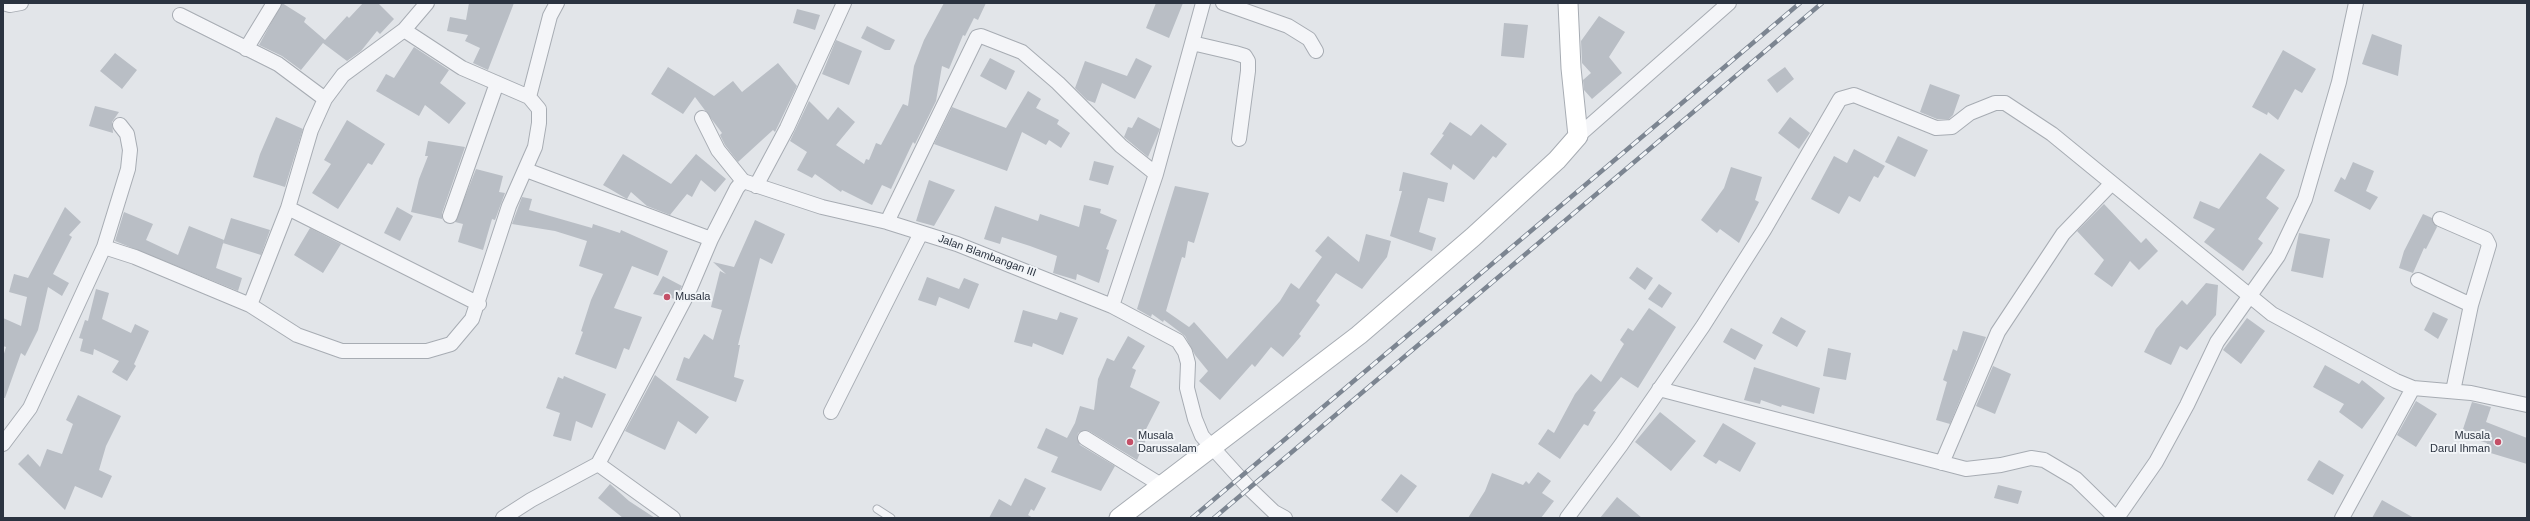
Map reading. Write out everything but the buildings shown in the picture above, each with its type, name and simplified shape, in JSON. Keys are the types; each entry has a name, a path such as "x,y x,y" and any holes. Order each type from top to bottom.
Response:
{"street":[{"path":"3,3 10,5 21,3"},
{"path":"246,49 274,3"},
{"path":"529,98 548,24 557,3"},
{"path":"756,186 787,128 844,3"},
{"path":"1112,306 1156,174 1203,3"},
{"path":"1223,3 1288,26 1309,39 1316,50"},
{"path":"1568,3 1571,68 1578,136"},
{"path":"1119,518 1210,447 1359,335 1473,237 1557,160 1578,136 1729,3"},
{"path":"1659,389 1942,463 1974,469 2031,458 2044,460 2076,479 2116,518 2156,462 2187,405 2217,342 2249,294 2278,256 2305,200 2339,82 2356,3"},
{"path":"250,305 288,208 311,130 325,99 343,75 404,30 424,4"},
{"path":"180,16 278,64 325,99"},
{"path":"104,246 135,257 250,305 297,335 342,351 427,351 451,344 472,319 479,304 509,206 526,170 540,123 539,109 529,98 462,68 404,30"},
{"path":"887,222 977,37 981,36 1022,52 1058,83 1121,146 1156,174"},
{"path":"1192,43 1235,52 1245,56 1248,61 1239,139"},
{"path":"450,216 497,83"},
{"path":"1567,518 1659,389 1764,230 1840,99 1844,96 1854,95 1936,128 1952,127 1970,113 1995,103 2005,102 2052,134 2272,314 2396,381 2413,388 2453,391 2527,405"},
{"path":"503,518 531,500 598,464 688,293 711,239 737,188 743,181 718,150 702,118"},
{"path":"3,444 30,408 104,246 128,169 130,150 127,134 120,125"},
{"path":"526,170 711,239"},
{"name":"Jalan Blambangan III","path":"743,181 822,207 887,222 964,246 1112,306 1178,341 1185,352 1188,363 1187,388 1195,419 1210,447 1274,512 1285,518"},
{"path":"1942,463 1998,332 2063,234 2112,183"},
{"path":"288,208 479,304"},
{"path":"2440,219 2486,239 2489,245 2471,305 2453,391"},
{"path":"831,412 921,232"},
{"path":"2418,280 2471,305"},
{"path":"2342,518 2413,388"},
{"path":"1085,438 1161,485"},
{"path":"598,464 673,518"}],"lane":[{"path":"877,509 891,518"}],"railway":[{"path":"1192,518 1800,3"},
{"path":"1214,518 1822,3"}],"place":[{"name":"Musala","path":"667,297"},
{"name":"Musala Darussalam","path":"1130,442"},
{"name":"Musala Darul Ihman","path":"2498,442"}]}
